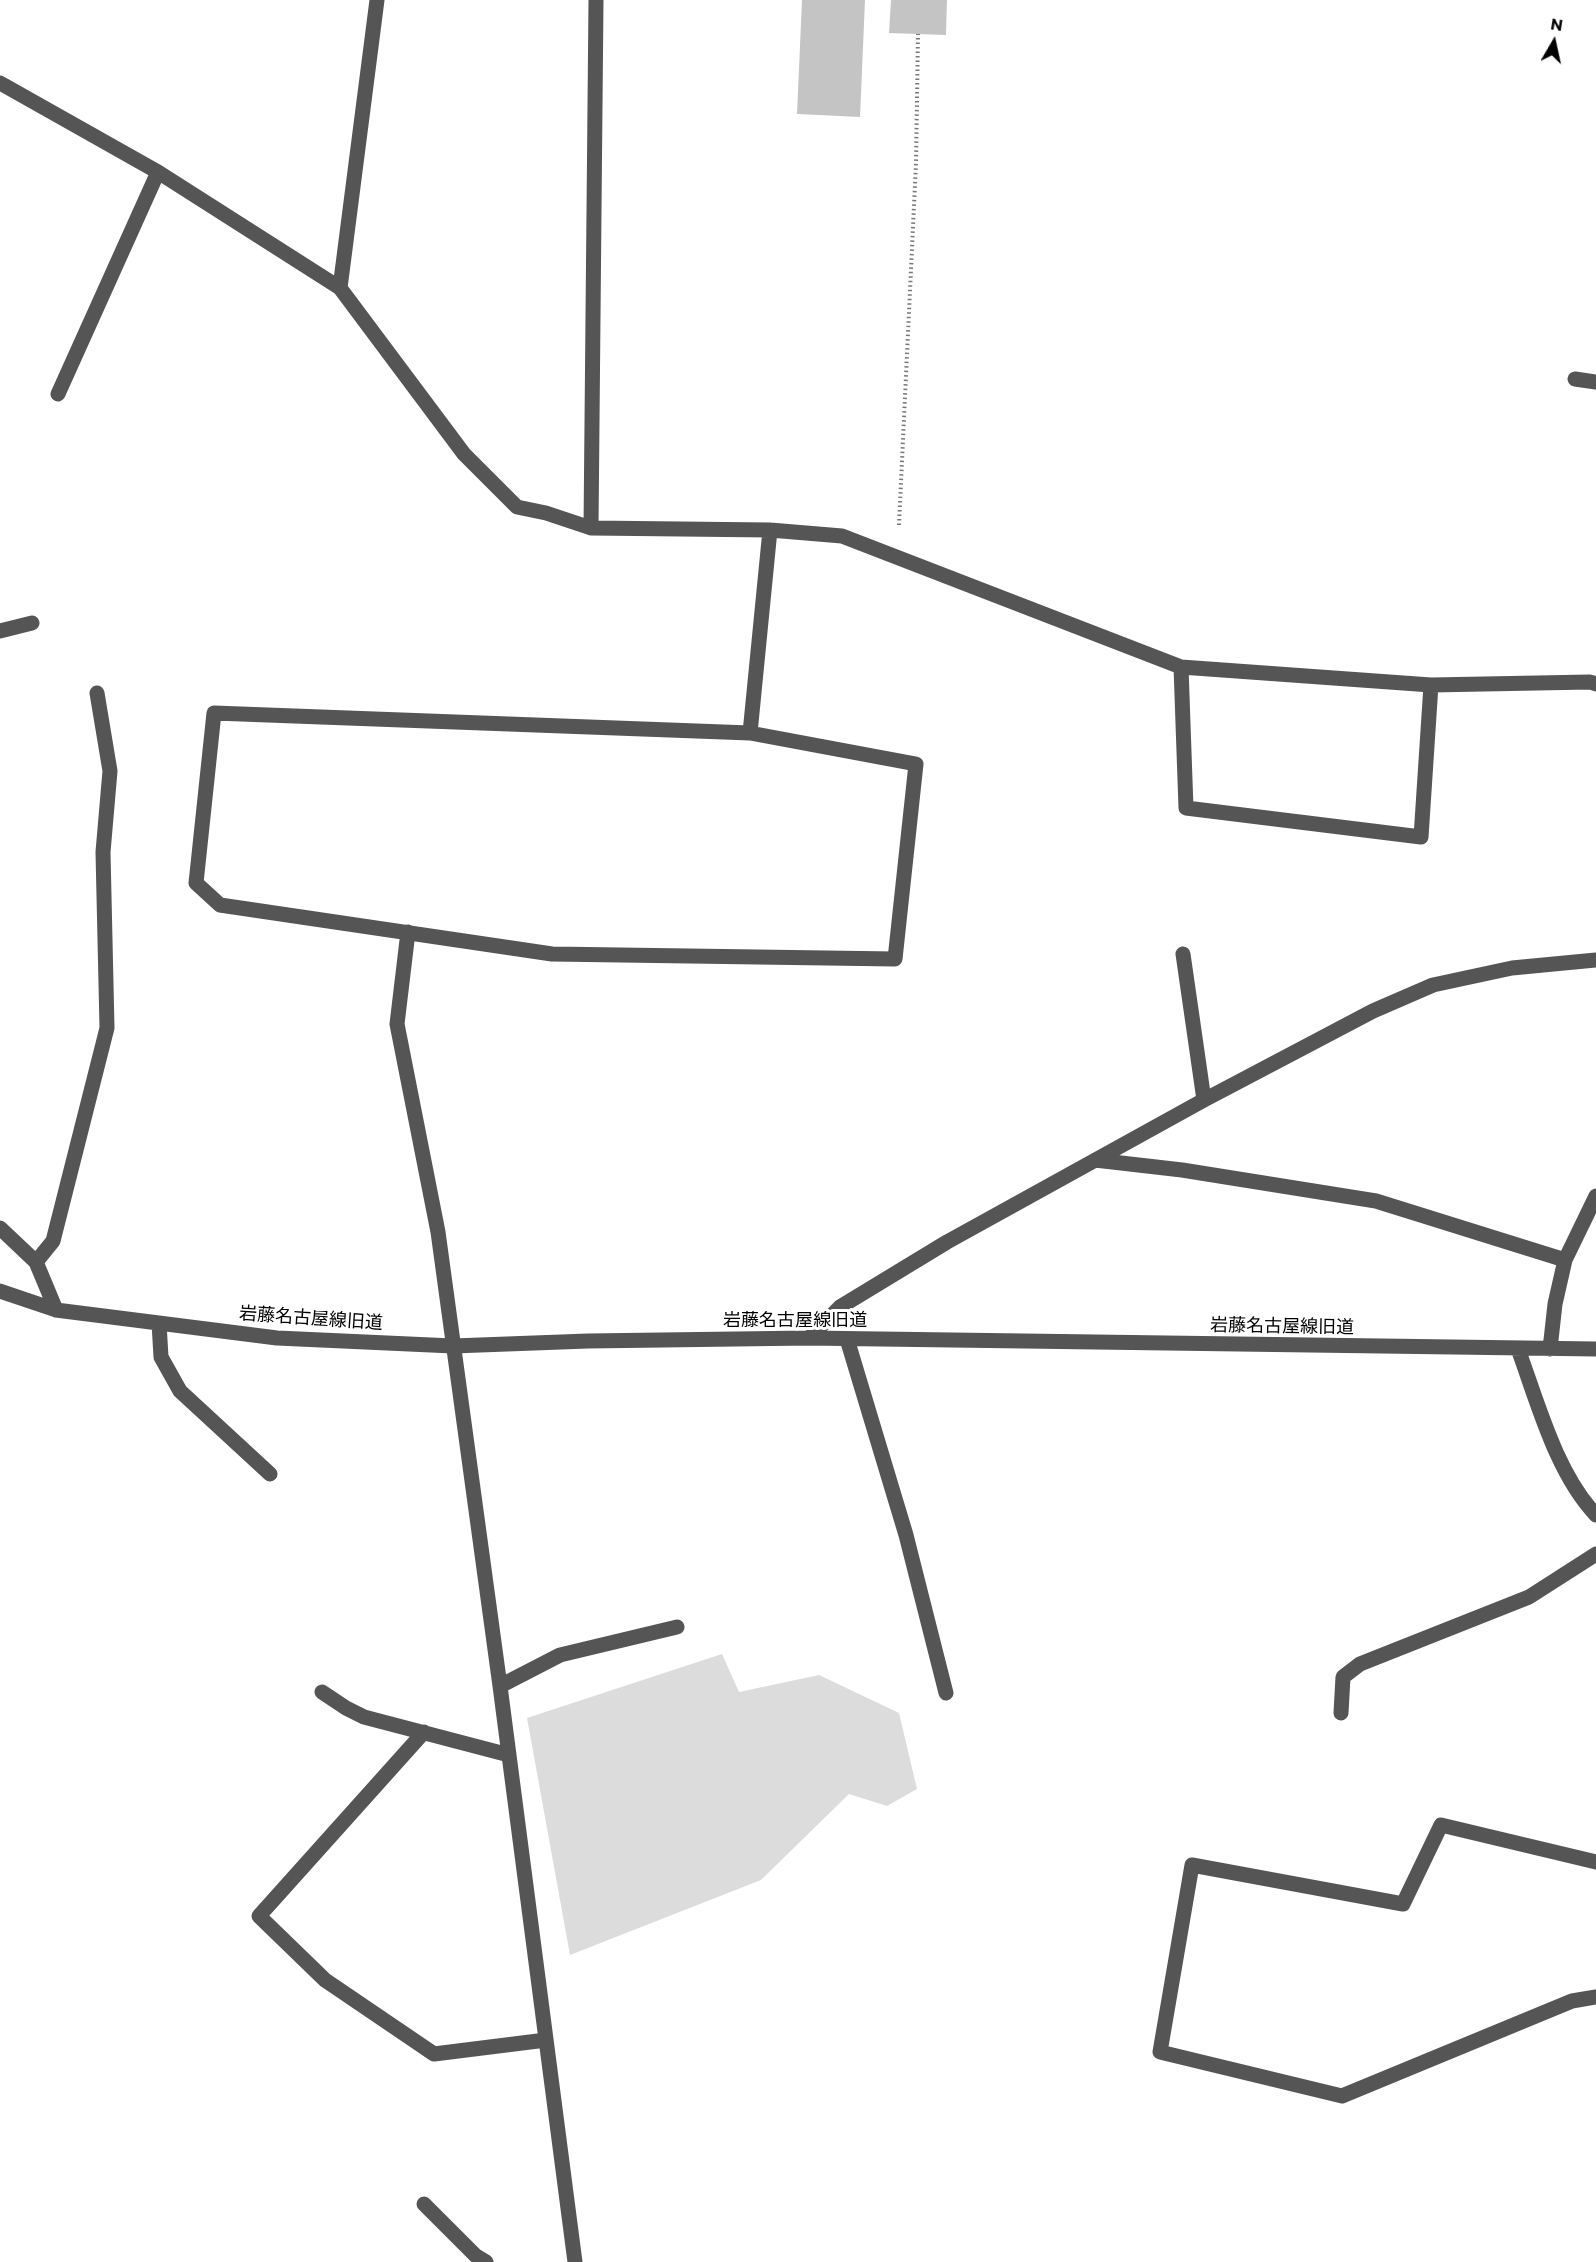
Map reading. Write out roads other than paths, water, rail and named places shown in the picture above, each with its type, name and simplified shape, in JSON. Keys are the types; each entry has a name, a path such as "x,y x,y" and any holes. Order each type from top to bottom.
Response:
{"street":[{"path":"340,288 377,0"},
{"path":"591,528 596,0"},
{"path":"0,83 158,172 340,288 464,454 518,507 546,513 591,528 770,530 843,536 1181,667 1431,685 1590,682 1596,684"},
{"path":"58,394 158,172"},
{"path":"1575,379 1596,382"},
{"path":"750,733 770,530"},
{"path":"0,631 32,623"},
{"path":"1181,667 1186,808 1420,837 1431,685"},
{"path":"36,1262 53,1241 107,1028 103,852 110,771 97,693"},
{"path":"214,713 750,733 916,764 895,959 552,954 408,932 220,905 196,883 214,713"},
{"path":"408,932 397,1024 438,1232 575,2262"},
{"path":"1184,954 1204,1100"},
{"path":"809,1338 840,1307 947,1242 1204,1100 1373,1011 1433,985 1512,968 1596,960"},
{"path":"1095,1160 1182,1170 1376,1201 1565,1260"},
{"path":"1550,1349 1555,1304 1565,1260 1596,1196"},
{"path":"0,1228 36,1262 56,1310"},
{"name":"岩藤名古屋線旧道","path":"0,1291 56,1310 277,1338 453,1346 588,1341 809,1338 1596,1349"},
{"path":"159,1323 161,1357 180,1391 270,1474"},
{"path":"847,1339 906,1535 946,1693"},
{"path":"1518,1349 1555,1451 1588,1506 1596,1515"},
{"path":"1341,1713 1343,1677 1360,1664 1529,1597 1596,1554"},
{"path":"500,1686 560,1655 678,1627"},
{"path":"322,1692 364,1717 509,1755"},
{"path":"424,1732 259,1916 325,1980 434,2054 546,2040"},
{"path":"1596,1862 1441,1825 1403,1904 1192,1865 1160,2052 1342,2096 1572,2001 1596,1997"},
{"path":"424,2204 476,2256 486,2262"}]}
